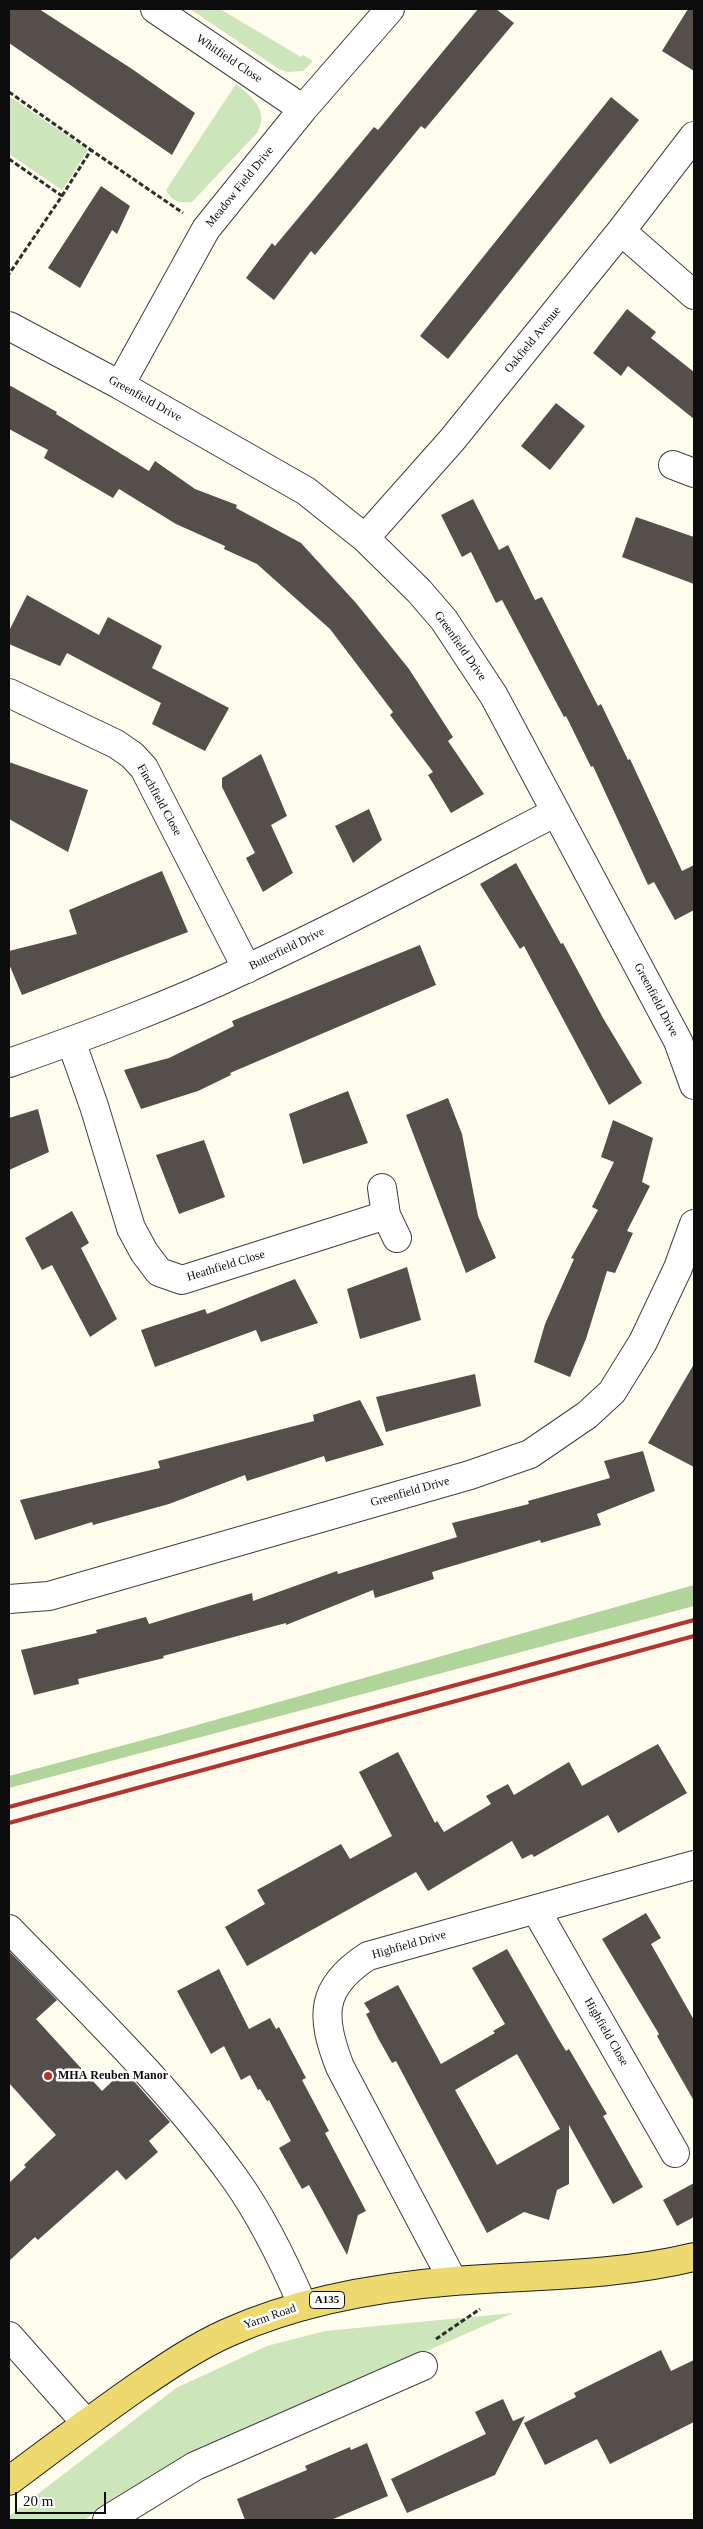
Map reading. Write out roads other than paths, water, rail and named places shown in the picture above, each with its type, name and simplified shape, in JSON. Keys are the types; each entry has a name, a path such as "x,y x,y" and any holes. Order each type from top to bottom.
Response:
{"main road":[{"name":"Yarm Road","path":"9,2481 86,2423 176,2360 208,2342 247,2324 303,2306 359,2293 453,2282 612,2271 694,2257"}],"street":[{"name":"Whitfield Close","path":"156,9 303,109"},
{"name":"Meadow Field Drive","path":"120,385 206,229 303,109 390,9"},
{"name":"Oakfield Avenue","path":"365,538 452,440 621,231 694,136"},
{"path":"621,231 694,296"},
{"name":"Greenfield Drive","path":"9,326 120,385 306,491 365,538 419,592 444,620 494,696 556,812 686,1037 694,1085"},
{"name":"Finchfield Close","path":"9,693 116,744 132,755 144,768 247,969"},
{"name":"Butterfield Drive","path":"9,1063 71,1041 247,969 431,879 556,812"},
{"name":"Heathfield Close","path":"71,1041 94,1106 131,1228 144,1252 159,1272 182,1280 392,1226 382,1188"},
{"name":"Greenfield Drive","path":"9,1599 49,1596 470,1475 530,1454 587,1415 612,1392 643,1342 678,1268 694,1224"},
{"name":"Highfield Drive","path":"453,2282 340,2067 330,2043 326,2016 336,1982 350,1968 368,1956 694,1865"},
{"name":"Highfield Close","path":"536,1910 675,2153"},
{"path":"9,1929 147,2071 197,2129 253,2207 270,2235 303,2306"},
{"path":"9,2336 86,2423"},
{"path":"107,2520 195,2466 423,2366"}],"railway":[{"path":"9,1807 694,1620"},
{"path":"9,1823 694,1636"}],"place":[{"name":"MHA Reuben Manor","path":"48,2076"}]}
